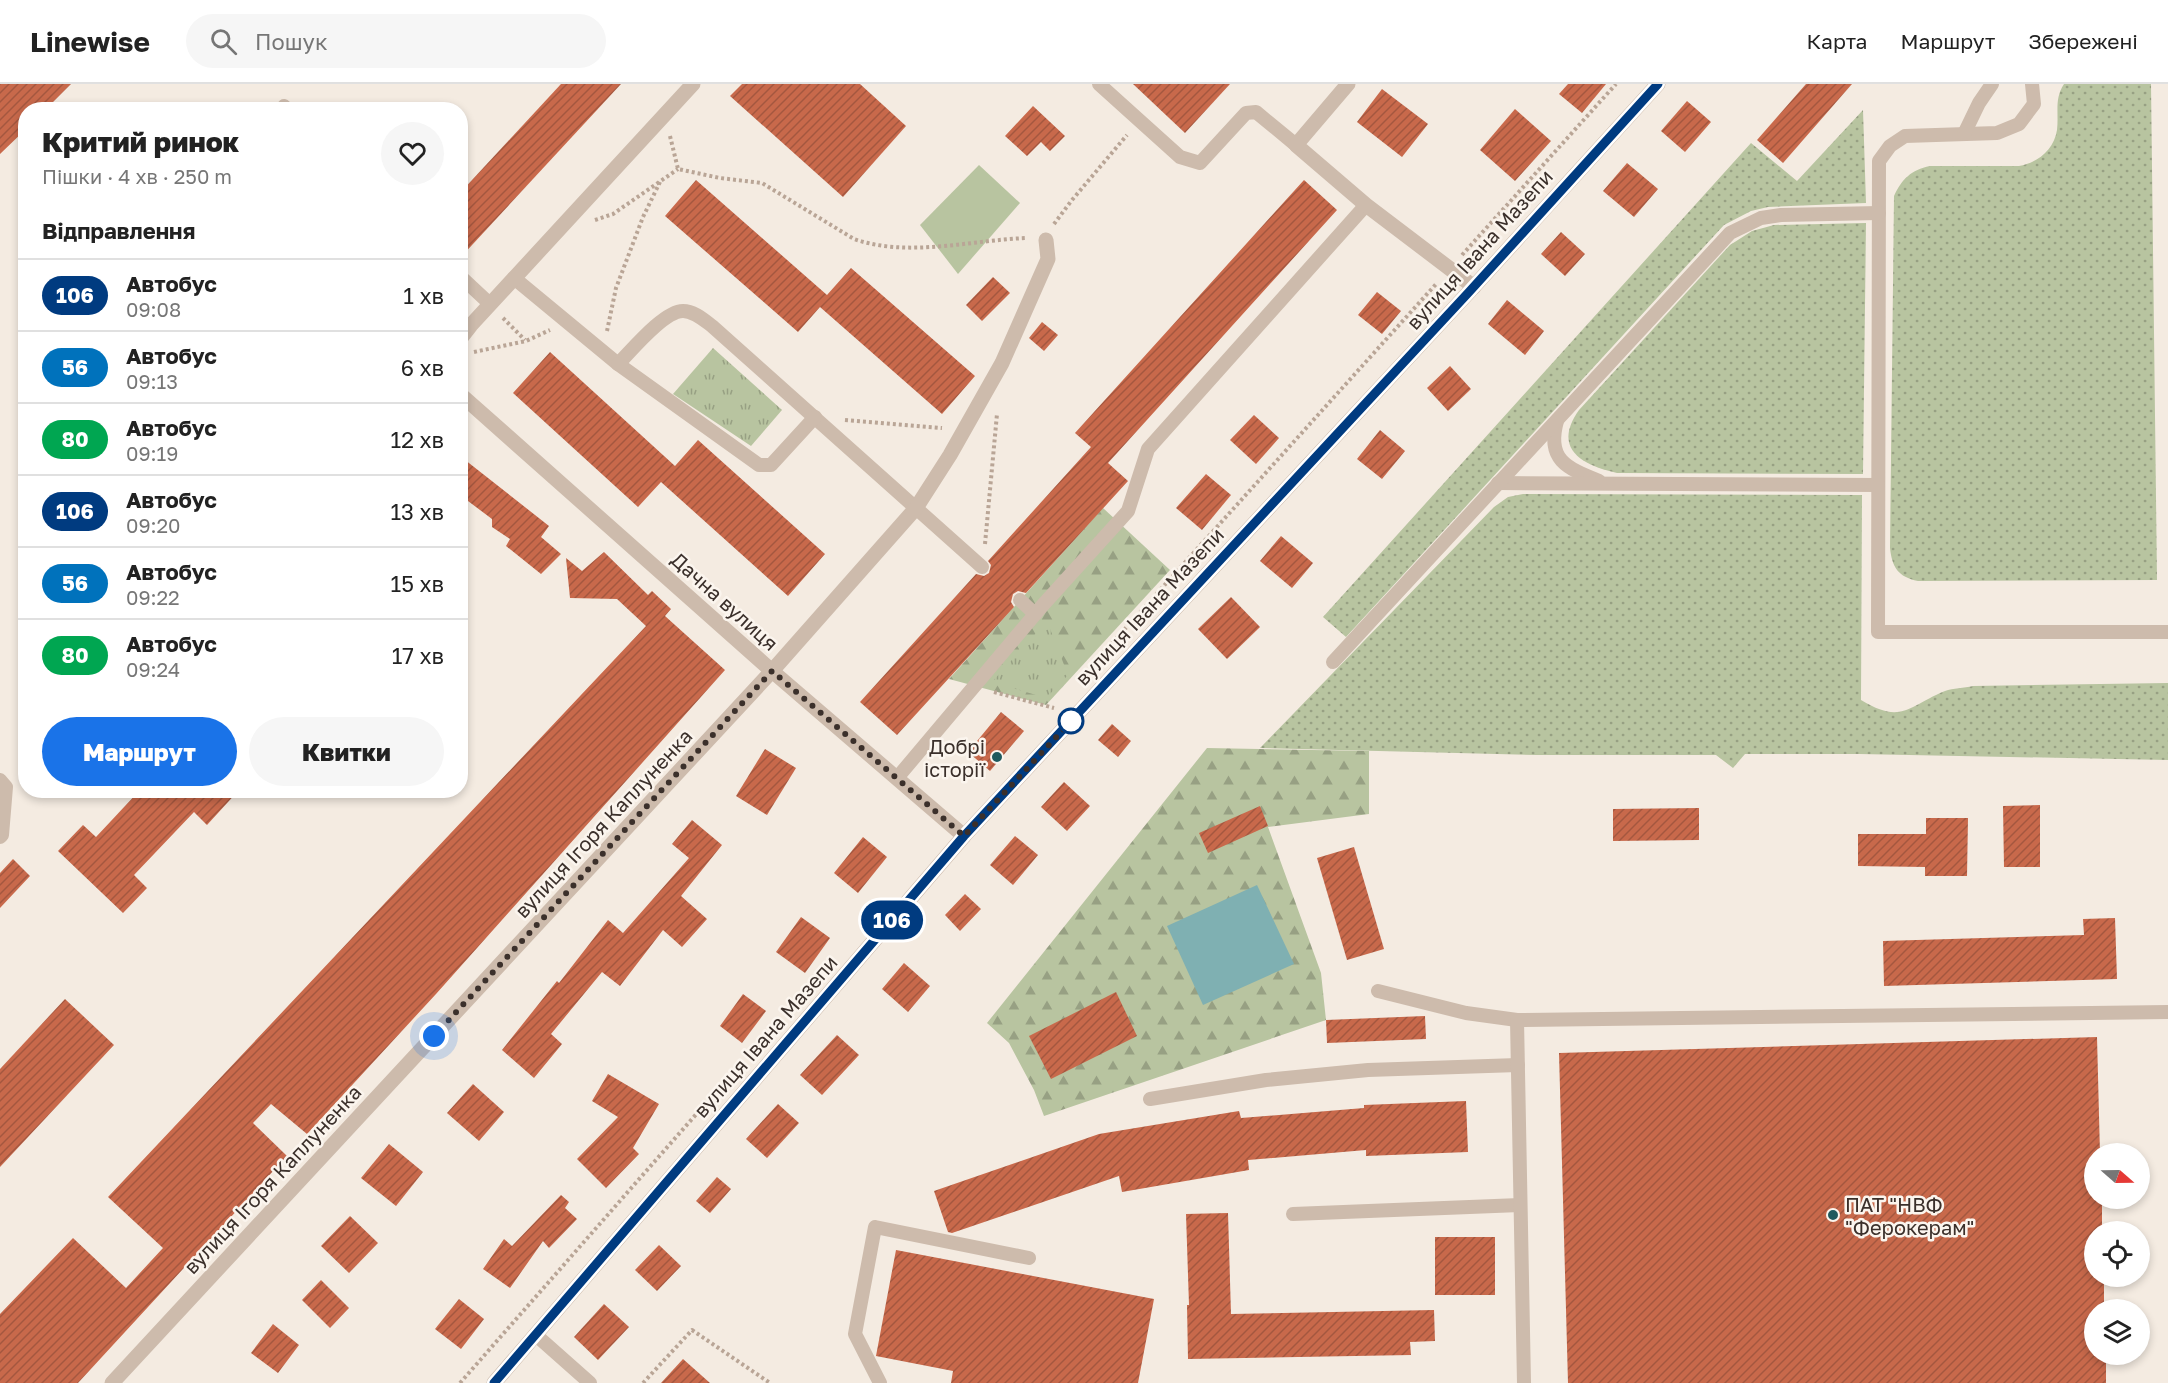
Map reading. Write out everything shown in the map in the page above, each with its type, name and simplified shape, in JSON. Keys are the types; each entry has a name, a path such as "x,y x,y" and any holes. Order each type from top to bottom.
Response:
{"street":[{"path":"468,330 693,84"},
{"path":"1348,84 1296,145 1366,205 1474,287"},
{"name":"вулиця Івана Мазепи","path":"494,1383 537,1336 964,836 1474,287 1658,84"},
{"name":"вулиця Ігоря Каплуненка","path":"112,1383 772,671 916,508 1002,363 1048,259 1046,240"},
{"name":"Дачна вулиця","path":"468,401 772,671 964,836"}],"lane":[{"path":"1099,84 1180,158 1200,164 1246,113 1256,112 1296,145"},
{"path":"1964,134 1978,103 1992,84"},
{"path":"2032,84 2034,104 2019,124 1997,133 1905,136 1890,146 1880,161 1878,632 2168,632"},
{"path":"897,778 1035,614 1128,511 1148,449 1366,205"},
{"path":"1333,662 1730,232 1761,218 1781,215 1879,213"},
{"path":"514,278 618,364 759,465 771,465 814,417"},
{"path":"468,283 490,304"},
{"path":"618,364 666,317 683,311 697,314 982,567"},
{"path":"1557,419 1553,436 1554,448 1561,461 1570,469 1606,484"},
{"path":"1498,483 1878,485"},
{"path":"1020,600 1035,614"},
{"path":"0,780 6,787 0,837"},
{"path":"1378,991 1466,1013 1517,1020 2168,1012"},
{"path":"1517,1020 1524,1383"},
{"path":"1150,1099 1266,1080 1368,1070 1518,1065"},
{"path":"1293,1214 1520,1205"},
{"path":"880,1383 855,1334 875,1227 1029,1258"},
{"path":"537,1336 590,1383"}],"path":[{"path":"664,114 678,169"},
{"path":"563,225 578,225 613,214 678,169 720,178 762,183 854,239 871,245 915,248 993,239 1046,240 1055,222 1072,200 1140,121"},
{"path":"603,351 615,288 643,217 660,182"},
{"path":"490,304 526,341"},
{"path":"471,353 526,341 567,322"},
{"path":"982,567 998,408"},
{"path":"814,417 964,430"},
{"path":"974,687 1054,708"},
{"path":"643,1383 692,1330 770,1383"}],"green space":[{"path":"2064,84 2151,84 2157,580 1918,581 1911,579 1901,574 1894,566 1890,548 1894,196 1908,176 1930,166 2019,166 2038,159 2052,144 2055,137 2058,101"},
{"path":"1863,110 1866,203 1768,207 1751,211 1724,225 1346,637 1323,617 1751,143 1797,181"},
{"path":"979,165 1020,203 958,274 920,225"},
{"path":"1866,223 1863,474 1617,473 1592,465 1574,453 1568,435 1571,423 1579,410 1730,245 1752,231 1774,225"},
{"path":"713,348 782,410 751,446 673,394"},
{"path":"1523,494 1862,495 1861,700 1886,711 1896,712 1913,707 1945,691 1973,686 2168,683 2168,760 1745,754 1733,768 1716,755 1536,755 1260,748 1494,507 1508,497"},
{"path":"1103,508 1170,570 1046,705 949,679"},
{"path":"1047,621 1068,675 1046,698 992,682"},
{"path":"1207,748 1369,751 1369,814 1268,827 1321,973 1326,1020 1044,1116 1034,1090 1009,1043 987,1023"}],"water":[{"path":"1257,885 1294,964 1203,1005 1167,926"}],"building":[{"path":"0,84 71,84 53,102 18,102 18,137 0,154"},
{"path":"561,84 621,84 468,249 468,184"},
{"path":"742,84 860,84 906,126 843,197 730,96"},
{"path":"1133,84 1230,84 1185,133"},
{"path":"1568,84 1606,84 1582,113 1559,94"},
{"path":"1806,84 1852,84 1783,163 1757,140"},
{"path":"1382,89 1428,124 1402,157 1357,122"},
{"path":"1687,101 1711,122 1685,152 1661,131"},
{"path":"1033,106 1065,136 1050,151 1041,142 1027,156 1005,136"},
{"path":"1515,109 1551,141 1515,181 1480,150"},
{"path":"1627,163 1658,189 1634,217 1603,191"},
{"path":"696,180 827,295 851,268 975,376 942,414 820,307 798,332 665,216"},
{"path":"1304,180 1337,210 1108,463 1128,481 1026,593 1018,591 1013,594 1011,602 1014,607 897,735 860,702 976,574 984,576 989,573 991,565 988,561 1091,447 1075,433"},
{"path":"1561,232 1585,254 1565,276 1541,254"},
{"path":"993,277 1010,293 982,321 966,305"},
{"path":"1377,292 1401,311 1382,334 1358,315"},
{"path":"1507,300 1544,331 1525,355 1488,324"},
{"path":"1042,322 1058,335 1044,351 1029,338"},
{"path":"550,352 675,466 698,440 825,554 788,596 661,482 638,507 513,393"},
{"path":"1450,366 1471,389 1448,411 1427,388"},
{"path":"1254,415 1279,438 1256,464 1230,440"},
{"path":"1380,430 1405,451 1382,479 1357,459"},
{"path":"468,462 549,526 541,537 561,554 541,574 506,546 510,539 492,527 492,519 468,501"},
{"path":"1206,474 1231,495 1202,530 1176,508"},
{"path":"1281,536 1313,563 1292,588 1260,561"},
{"path":"604,552 648,595 652,591 671,609 665,616 725,670 436,994 307,1134 271,1104 253,1123 287,1156 78,1383 0,1383 0,1314 73,1238 126,1288 163,1248 108,1197 646,626 617,599 570,598 566,558 582,571"},
{"path":"1231,597 1260,627 1227,659 1198,629"},
{"path":"1001,712 1024,731 990,771 968,752"},
{"path":"1112,724 1131,741 1118,757 1098,740"},
{"path":"765,749 796,768 767,815 736,796"},
{"path":"1064,782 1090,806 1067,831 1041,807"},
{"path":"133,798 232,798 207,825 194,812 134,875 147,888 123,913 58,851 83,825 96,837"},
{"path":"2040,805 2040,867 2004,867 2003,806"},
{"path":"1260,806 1268,826 1208,853 1199,833"},
{"path":"1699,808 1699,840 1613,841 1613,809"},
{"path":"1926,818 1968,818 1967,876 1925,876 1925,867 1858,866 1858,834 1926,834"},
{"path":"692,820 722,845 681,896 707,919 682,947 663,930 620,986 602,972 551,1034 562,1044 534,1078 502,1050 557,981 559,983 608,920 623,933 689,858 672,844"},
{"path":"1015,836 1038,855 1013,885 990,865"},
{"path":"863,837 887,857 858,893 834,873"},
{"path":"1354,847 1384,949 1347,960 1317,858"},
{"path":"13,859 30,876 0,908 0,873"},
{"path":"965,894 981,909 960,931 945,915"},
{"path":"801,917 830,938 805,973 776,952"},
{"path":"2115,918 2117,979 1884,986 1883,941 2084,935 2083,919"},
{"path":"904,963 930,986 908,1012 882,989"},
{"path":"1116,992 1137,1036 1051,1079 1029,1036"},
{"path":"743,994 766,1011 742,1043 720,1026"},
{"path":"65,999 114,1045 0,1167 0,1069"},
{"path":"1425,1016 1426,1039 1327,1043 1326,1020"},
{"path":"837,1035 859,1055 822,1095 800,1075"},
{"name":"ПАТ \"НВФ \"Ферокерам\"","path":"2097,1037 2100,1143 2084,1143 2084,1209 2102,1209 2102,1221 2084,1221 2084,1287 2104,1287 2104,1299 2084,1299 2084,1365 2106,1365 2106,1383 1568,1383 1559,1053"},
{"path":"608,1074 659,1104 633,1148 639,1154 606,1188 577,1159 618,1117 592,1101"},
{"path":"473,1084 504,1112 479,1141 447,1113"},
{"path":"1466,1101 1468,1152 1366,1156 1366,1150 1248,1160 1249,1170 1122,1192 1119,1176 952,1233 948,1232 934,1191 1099,1134 1239,1111 1241,1118 1364,1108 1364,1105"},
{"path":"778,1104 799,1123 767,1158 746,1139"},
{"path":"389,1144 423,1172 396,1206 361,1178"},
{"path":"717,1177 731,1189 710,1213 696,1201"},
{"path":"561,1195 569,1202 565,1208 577,1219 549,1248 543,1241 510,1288 483,1269 504,1239 512,1246"},
{"path":"1228,1213 1231,1314 1434,1310 1435,1341 1410,1342 1411,1355 1188,1359 1186,1214"},
{"path":"350,1216 378,1243 349,1273 321,1246"},
{"path":"1435,1237 1495,1237 1495,1295 1435,1295"},
{"path":"659,1245 681,1266 657,1291 635,1270"},
{"path":"896,1250 1154,1299 1138,1383 951,1383 953,1371 876,1356"},
{"path":"321,1280 349,1308 330,1328 302,1300"},
{"path":"459,1299 484,1319 461,1349 435,1329"},
{"path":"604,1304 629,1327 598,1360 574,1337"},
{"path":"273,1324 299,1345 278,1373 251,1353"},
{"path":"683,1359 710,1383 661,1383"}],"bus line":[{"name":"106","path":"494,1383 537,1336 964,836 1469,292 1658,84"}],"place":[{"name":"Добрі історії","path":"997,757"},
{"name":"ПАТ \"НВФ \"Ферокерам\"","path":"1833,1215"}],"route":[{"path":"434,1036 772,671 964,836 1076,716 1071,721"}]}
